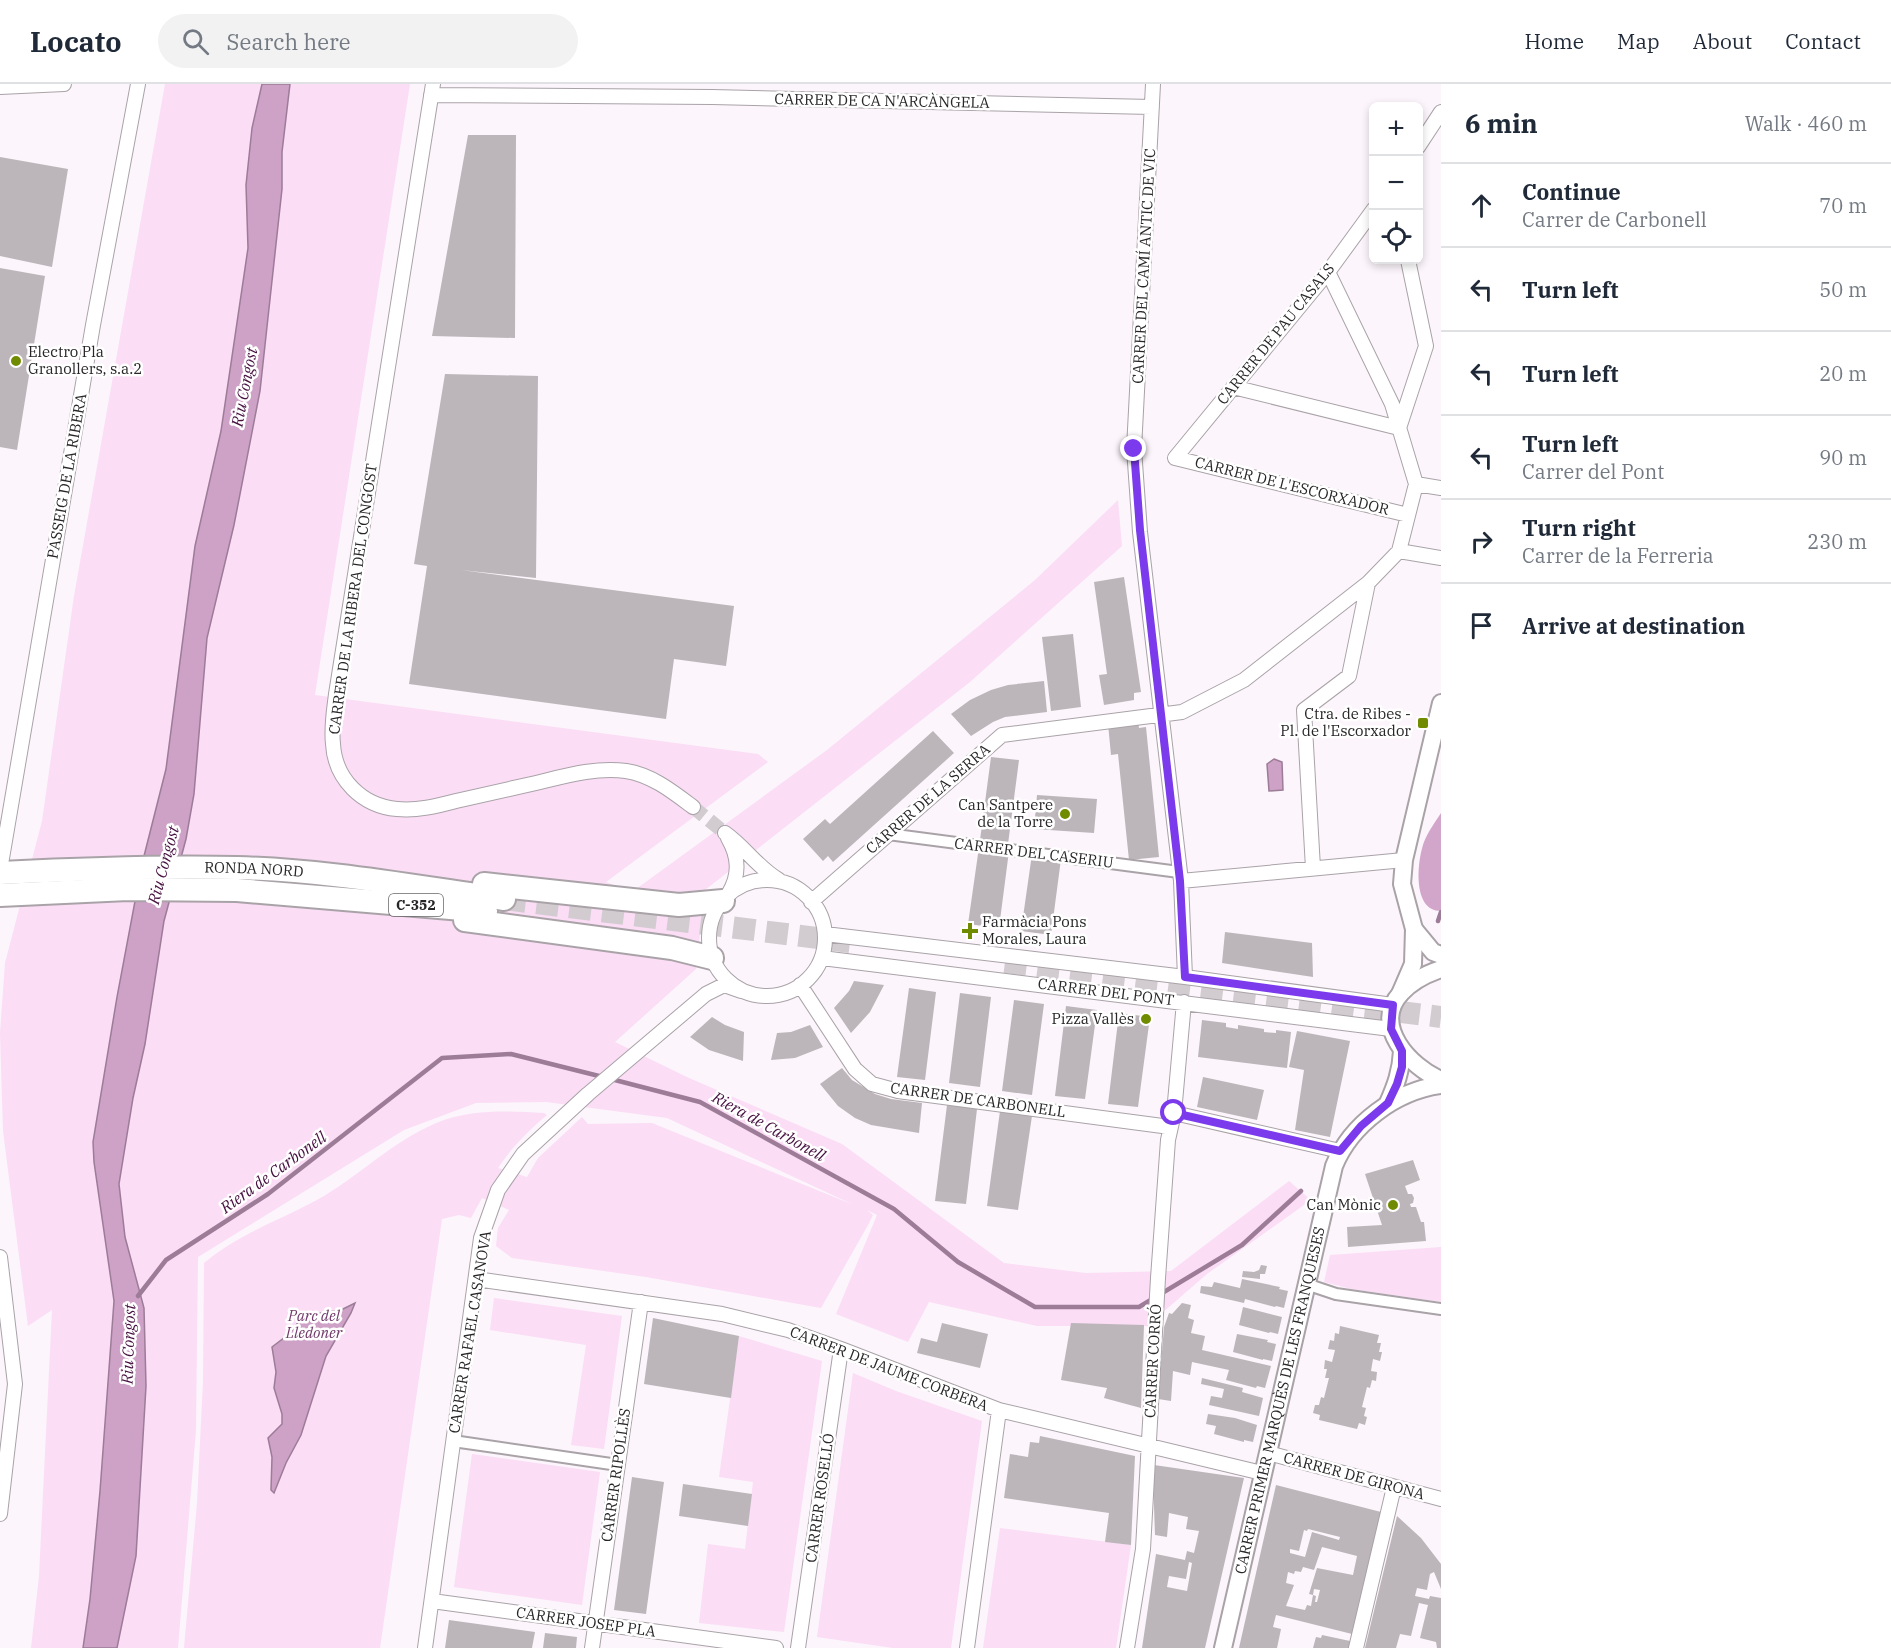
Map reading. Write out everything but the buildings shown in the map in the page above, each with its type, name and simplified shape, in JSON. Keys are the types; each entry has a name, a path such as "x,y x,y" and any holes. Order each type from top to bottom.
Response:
{"highway":[{"name":"RONDA NORD","path":"0,871 238,868 332,875 505,906 327,898 223,890 128,889 0,895"},
{"path":"332,875 509,886 679,905 725,898"},
{"path":"327,898 492,925 672,948 713,960"}],"street":[{"path":"0,87 64,84"},
{"name":"PASSEIG DE LA RIBERA","path":"0,871 93,325 138,84"},
{"name":"CARRER DEL CAMÍ ANTIC DE VIC","path":"1152,84 1134,449 1140,530 1180,877 1185,977"},
{"name":"CARRER DE CA N'ARCÀNGELA","path":"432,89 713,90 1152,107"},
{"name":"CARRER DE LA RIBERA DEL CONGOST","path":"432,89 334,710 332,740 335,758 347,783 356,793 382,807 398,810 434,806 576,773 608,771 625,771 654,780 693,807"},
{"path":"1423,141 1441,112"},
{"name":"CARRER DE PAU CASALS","path":"1175,458 1328,272 1373,210"},
{"path":"1399,428 1426,346 1409,264"},
{"path":"1328,272 1392,404 1416,484 1399,551 1441,558"},
{"path":"1233,387 1399,428"},
{"name":"CARRER DE L'ESCORXADOR","path":"1175,458 1408,515"},
{"path":"1416,484 1441,488"},
{"name":"CARRER DE LA SERRA","path":"811,902 1002,735 1182,712 1244,680 1368,583 1399,551"},
{"path":"1313,868 1304,710 1349,676 1368,583"},
{"path":"1441,703 1404,860 1402,884 1414,929 1413,964 1396,999 1391,1029 1402,1051 1414,1064 1441,1080"},
{"path":"0,826 12,797"},
{"path":"725,833 735,840 762,869 802,892 821,919 825,934 822,958 815,971 793,990 776,996 758,996 723,986 706,994 714,984 716,972 708,939 710,924 715,910 734,884 738,867 725,833"},
{"name":"CARRER DEL CASERIU","path":"888,834 1180,877 1404,860"},
{"path":"725,898 740,886 754,881 769,880 786,884"},
{"path":"1414,929 1433,952 1441,955"},
{"name":"CARRER DEL PONT","path":"825,934 1185,977 1396,999"},
{"name":"CARRER DEL PONT","path":"822,958 1391,1029"},
{"path":"713,960 727,981 741,991"},
{"path":"1396,999 1422,976 1441,969"},
{"name":"CARRER DE CARBONELL","path":"800,985 855,1069 872,1083 898,1091 1172,1120 1340,1151"},
{"name":"CARRER RAFAEL CASANOVA","path":"425,1648 481,1238 498,1190 523,1154 588,1094 706,994"},
{"name":"CARRER CORRÓ","path":"1127,1648 1143,1549 1158,1278 1184,1002"},
{"name":"CARRER PRIMER MARQUÈS DE LES FRANQUESES","path":"1388,1103 1402,1067 1402,1051"},
{"name":"CARRER PRIMER MARQUÈS DE LES FRANQUESES","path":"1223,1648 1334,1166 1340,1151 1361,1126 1388,1103 1430,1086 1441,1085"},
{"path":"0,1257 2,1301 15,1384 0,1514"},
{"name":"CARRER DE JAUME CORBERA","path":"476,1279 722,1314 788,1330 841,1348 999,1410 1262,1473"},
{"path":"1306,1284 1336,1294 1441,1309"},
{"name":"CARRER RIPOLLÈS","path":"592,1648 641,1302"},
{"name":"CARRER ROSELLÓ","path":"798,1648 841,1348"},
{"path":"967,1648 999,1410"},
{"path":"453,1441 618,1465"},
{"name":"CARRER DE GIRONA","path":"1268,1452 1441,1499"},
{"path":"1356,1648 1394,1487"},
{"name":"CARRER JOSEP PLA","path":"432,1601 776,1648"}],"green space":[{"path":"165,84 262,84 252,128 246,185 248,248 221,431 195,546 166,769 142,864 93,1142 114,1301 100,1491 83,1648 31,1648 39,1576 52,1310 28,1326 3,1131 0,1033 5,963 42,821 74,596"},
{"name":"Parc del Lledoner","path":"290,84 410,84 315,695 758,754 768,762 606,882 632,892 827,750 1035,580 1118,500 1122,546 970,682 705,890 696,969 615,1042 689,1078 842,1144 1004,1263 1086,1273 1171,1271 1289,1181 1311,1200 1207,1274 1147,1326 1037,1326 929,1302 908,1342 836,1314 877,1215 867,1210 873,1215 821,1308 646,1277 512,1258 496,1246 498,1228 509,1210 482,1198 471,1218 459,1215 442,1219 380,1648 184,1648 197,1503 203,1382 204,1263 218,1252 339,1187 412,1135 456,1116 481,1112 544,1113 547,1115 533,1127 498,1168 527,1177 538,1158 582,1117 588,1124 652,1123 854,1205 667,1118 546,1102 476,1103 404,1130 198,1257 196,1430 178,1648 117,1648 136,1556 146,1386 144,1308 125,1237 119,1184 133,1098 145,1044 164,921 186,839 194,794 207,638 234,525 260,391 282,189 282,152"},
{"path":"1441,1247 1441,1302 1351,1289 1324,1282 1330,1255"},
{"path":"494,1298 622,1316 604,1449 571,1445 586,1345 490,1330"},
{"path":"739,1336 822,1361 784,1632 699,1623 708,1544 745,1549 753,1482 719,1477"},
{"path":"853,1373 896,1391 982,1421 951,1648 893,1648 817,1637"},
{"path":"472,1454 600,1472 582,1605 454,1587"},
{"path":"1000,1528 1131,1545 1116,1648 983,1648"}],"shaded area":[{"path":"1441,813 1441,911 1432,909 1425,903 1419,884 1419,872 1424,842"}],"water":[{"name":"Riu Congost","path":"262,84 290,84 282,152 282,189 260,391 234,525 207,638 194,794 186,839 164,921 145,1044 133,1098 119,1184 125,1237 144,1308 146,1386 136,1556 117,1648 83,1648 100,1491 114,1301 93,1142 142,864 166,769 195,546 221,431 248,248 246,185 252,128"},
{"path":"1274,759 1282,762 1283,790 1269,791 1267,764"},
{"path":"355,1303 326,1356 301,1435 274,1493 271,1490 272,1457 268,1438 282,1424 282,1414 274,1388 276,1372 272,1347 289,1334 300,1320 314,1314 341,1310"}],"waterway":[{"name":"Riera de Carbonell","path":"1438,921 1441,912"},
{"name":"Riera de Carbonell","path":"138,1296 166,1260 268,1194 442,1058 511,1054 603,1077"},
{"name":"Riera de Carbonell","path":"611,1079 700,1102 894,1209 958,1262 1035,1307 1139,1307 1242,1245 1301,1191"}],"tunnel":[{"path":"693,807 725,833"},
{"path":"504,899 850,942"},
{"path":"1005,962 1441,1017"}],"place":[{"name":"Electro Pla Granollers, s.a.2","path":"16,361"},
{"name":"Ctra. de Ribes - Pl. de l'Escorxador","path":"1423,723"},
{"name":"Can Santpere de la Torre","path":"1065,814"},
{"name":"Farmàcia Pons Morales, Laura","path":"970,931"},
{"name":"Pizza Vallès","path":"1146,1019"},
{"name":"Can Mònic","path":"1393,1205"}],"route":[{"path":"1134,449 1140,530 1180,881 1185,977 1393,1005 1391,1029 1402,1051 1402,1067 1388,1103 1361,1126 1340,1151 1174,1113"}]}
